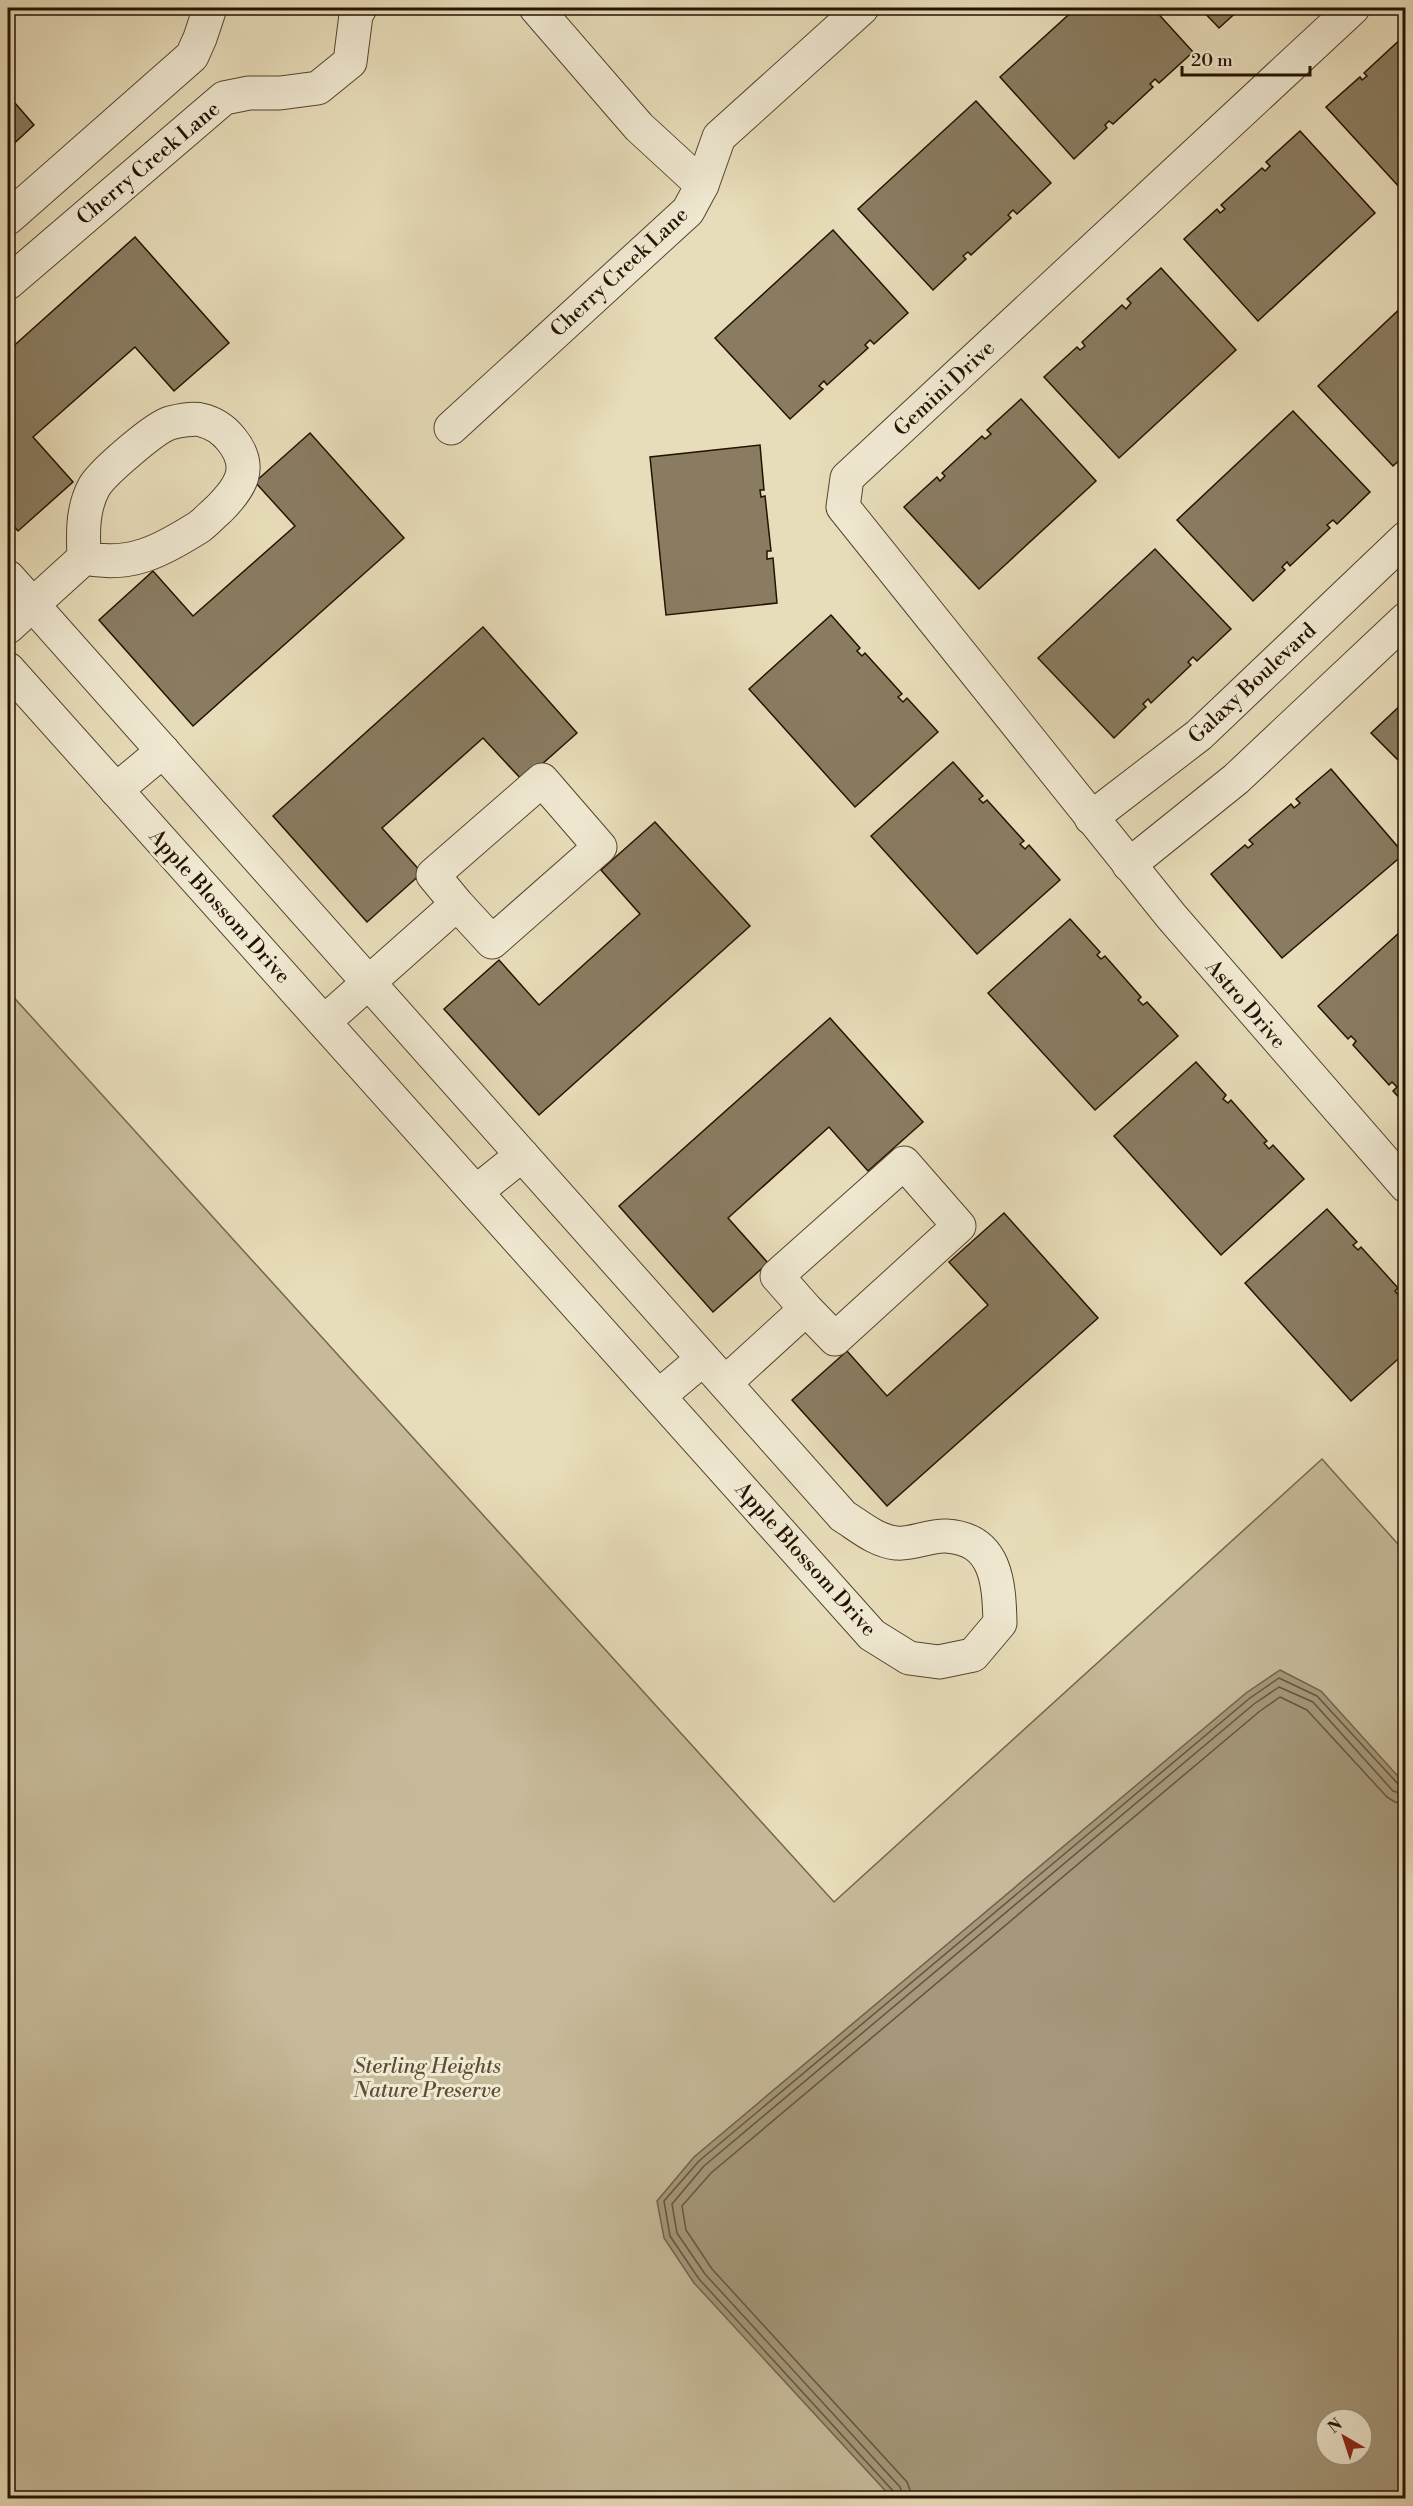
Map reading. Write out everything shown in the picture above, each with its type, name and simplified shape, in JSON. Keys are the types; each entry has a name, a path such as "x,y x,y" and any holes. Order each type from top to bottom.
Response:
{"street":[{"path":"8,218 192,56 210,8"},
{"name":"Cherry Creek Lane","path":"8,283 224,98 249,93 280,93 318,88 350,62 356,15 360,8"},
{"name":"Cherry Creek Lane","path":"536,8 639,127 702,184"},
{"name":"Gemini Drive","path":"1091,818 843,507 847,478 1353,8"},
{"name":"Cherry Creek Lane","path":"451,428 688,211 702,184 719,137 847,12"},
{"path":"8,627 84,558 83,528 87,503 95,485 128,452 168,423 199,419 222,429 238,447 244,469 237,491 204,524 165,548 138,557 106,563 84,558"},
{"name":"Galaxy Boulevard","path":"1091,818 1198,735 1406,538"},
{"name":"Apple Blossom Drive","path":"8,577 843,1516 882,1540 897,1544 946,1536 977,1544 991,1564 999,1586 1000,1623 973,1654 939,1662 909,1658 872,1635 8,669"},
{"path":"1129,865 1236,779 1406,619"},
{"path":"116,790 163,751"},
{"path":"542,780 600,847 492,942 457,904 433,875 542,780"},
{"name":"Astro Drive","path":"1091,818 1406,1186"},
{"path":"324,1022 457,904"},
{"path":"476,1192 522,1155"},
{"path":"904,1163 959,1226 835,1339 806,1310 777,1276 904,1163"},
{"path":"725,1383 806,1310"},
{"path":"659,1396 703,1359"}],"green space":[{"name":"Sterling Heights Nature Preserve","path":"8,991 834,1902 1322,1459 1405,1552 1405,2498 8,2498"}],"water":[{"path":"1280,1670 1321,1691 1405,1784 1405,2498 892,2498 694,2283 664,2238 657,2201 694,2157 1246,1693"}],"building":[{"path":"1076,8 1153,8 1193,52 1159,83 1155,79 1150,84 1153,87 1113,124 1109,121 1105,125 1107,128 1074,159 1000,77"},
{"path":"1200,8 1241,8 1219,28"},
{"path":"1404,36 1406,185 1401,189 1326,107 1360,77 1362,80 1367,76 1364,73"},
{"path":"8,95 34,125 8,149"},
{"path":"976,101 1051,183 1017,214 1013,210 1008,215 1011,218 971,255 968,252 963,256 966,259 933,290 858,209"},
{"path":"1300,131 1375,213 1258,321 1184,239 1217,209 1220,213 1225,209 1221,205 1262,168 1265,171 1270,166 1266,162"},
{"path":"833,230 908,313 874,344 870,340 865,345 868,348 827,385 824,381 819,386 823,389 790,419 715,338"},
{"path":"135,237 229,343 174,391 135,347 33,437 73,482 18,531 8,519 8,351"},
{"path":"1161,268 1236,350 1119,458 1044,377 1077,347 1080,350 1085,346 1082,342 1122,305 1126,309 1131,303 1127,299"},
{"path":"1406,303 1406,454 1393,466 1318,386"},
{"path":"1021,399 1096,481 979,589 904,507 937,477 940,481 945,476 942,473 982,436 985,439 991,434 987,430"},
{"path":"1293,411 1370,492 1337,524 1333,520 1327,525 1330,528 1290,566 1287,562 1282,567 1285,570 1253,601 1177,520"},
{"path":"310,433 404,538 193,726 99,620 153,571 193,616 295,526 255,482"},
{"path":"760,445 764,490 760,490 761,497 765,496 771,551 767,551 767,559 773,558 777,603 666,615 650,457"},
{"path":"1155,549 1231,629 1197,661 1193,657 1188,662 1191,665 1151,703 1148,699 1143,704 1146,707 1114,738 1038,658"},
{"path":"831,615 860,648 857,651 862,656 865,653 902,694 898,697 903,702 907,698 938,732 855,807 749,689"},
{"path":"483,627 577,733 523,781 483,738 382,828 422,873 367,922 273,816"},
{"path":"1404,702 1406,704 1406,768 1371,733"},
{"path":"953,762 983,796 979,799 983,803 987,800 1024,841 1020,844 1025,849 1029,845 1060,880 977,954 871,836"},
{"path":"1331,769 1404,854 1282,958 1211,874 1245,845 1248,848 1253,844 1249,840 1291,804 1294,808 1300,803 1296,799"},
{"path":"655,822 750,926 539,1115 444,1009 499,960 539,1005 640,914 601,870"},
{"path":"1070,919 1100,952 1097,955 1101,959 1105,956 1141,997 1138,1000 1143,1005 1147,1002 1178,1036 1095,1110 988,993"},
{"path":"1400,932 1406,938 1406,1105 1393,1091 1397,1087 1392,1082 1389,1085 1353,1045 1356,1041 1351,1036 1348,1039 1318,1006"},
{"path":"830,1018 923,1122 868,1171 829,1127 728,1218 768,1263 713,1312 619,1206"},
{"path":"1196,1062 1226,1095 1223,1099 1228,1103 1231,1100 1267,1141 1264,1143 1269,1149 1273,1145 1304,1179 1221,1255 1114,1136"},
{"path":"1327,1209 1357,1242 1353,1245 1358,1250 1361,1247 1398,1288 1395,1291 1399,1296 1403,1292 1406,1295 1406,1352 1351,1401 1245,1283"},
{"path":"1004,1213 1098,1318 887,1506 792,1400 847,1351 887,1396 988,1305 949,1262"}]}
